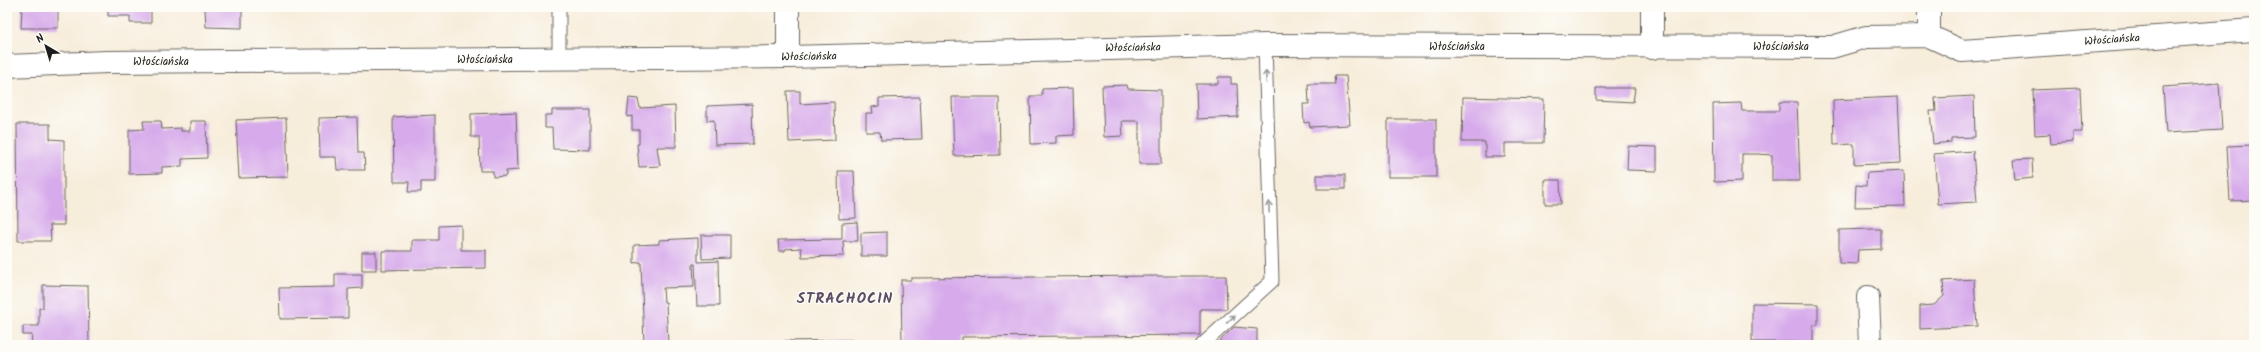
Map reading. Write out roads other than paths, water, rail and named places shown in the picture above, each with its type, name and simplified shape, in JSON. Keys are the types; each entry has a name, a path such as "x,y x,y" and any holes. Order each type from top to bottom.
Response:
{"street":[{"path":"788,7 788,58"},
{"path":"1652,7 1652,48"},
{"path":"1929,7 1929,36"},
{"name":"Włościańska","path":"7,66 107,62 788,58 1265,45 1652,48 1832,47 1866,37 1929,36 1962,51 2254,30"},
{"path":"1868,297 1870,345"}],"lane":[{"path":"558,60 559,7"},
{"path":"1202,345 1272,281 1265,45"}],"district":[{"name":"STRACHOCIN","path":"845,299"}]}
